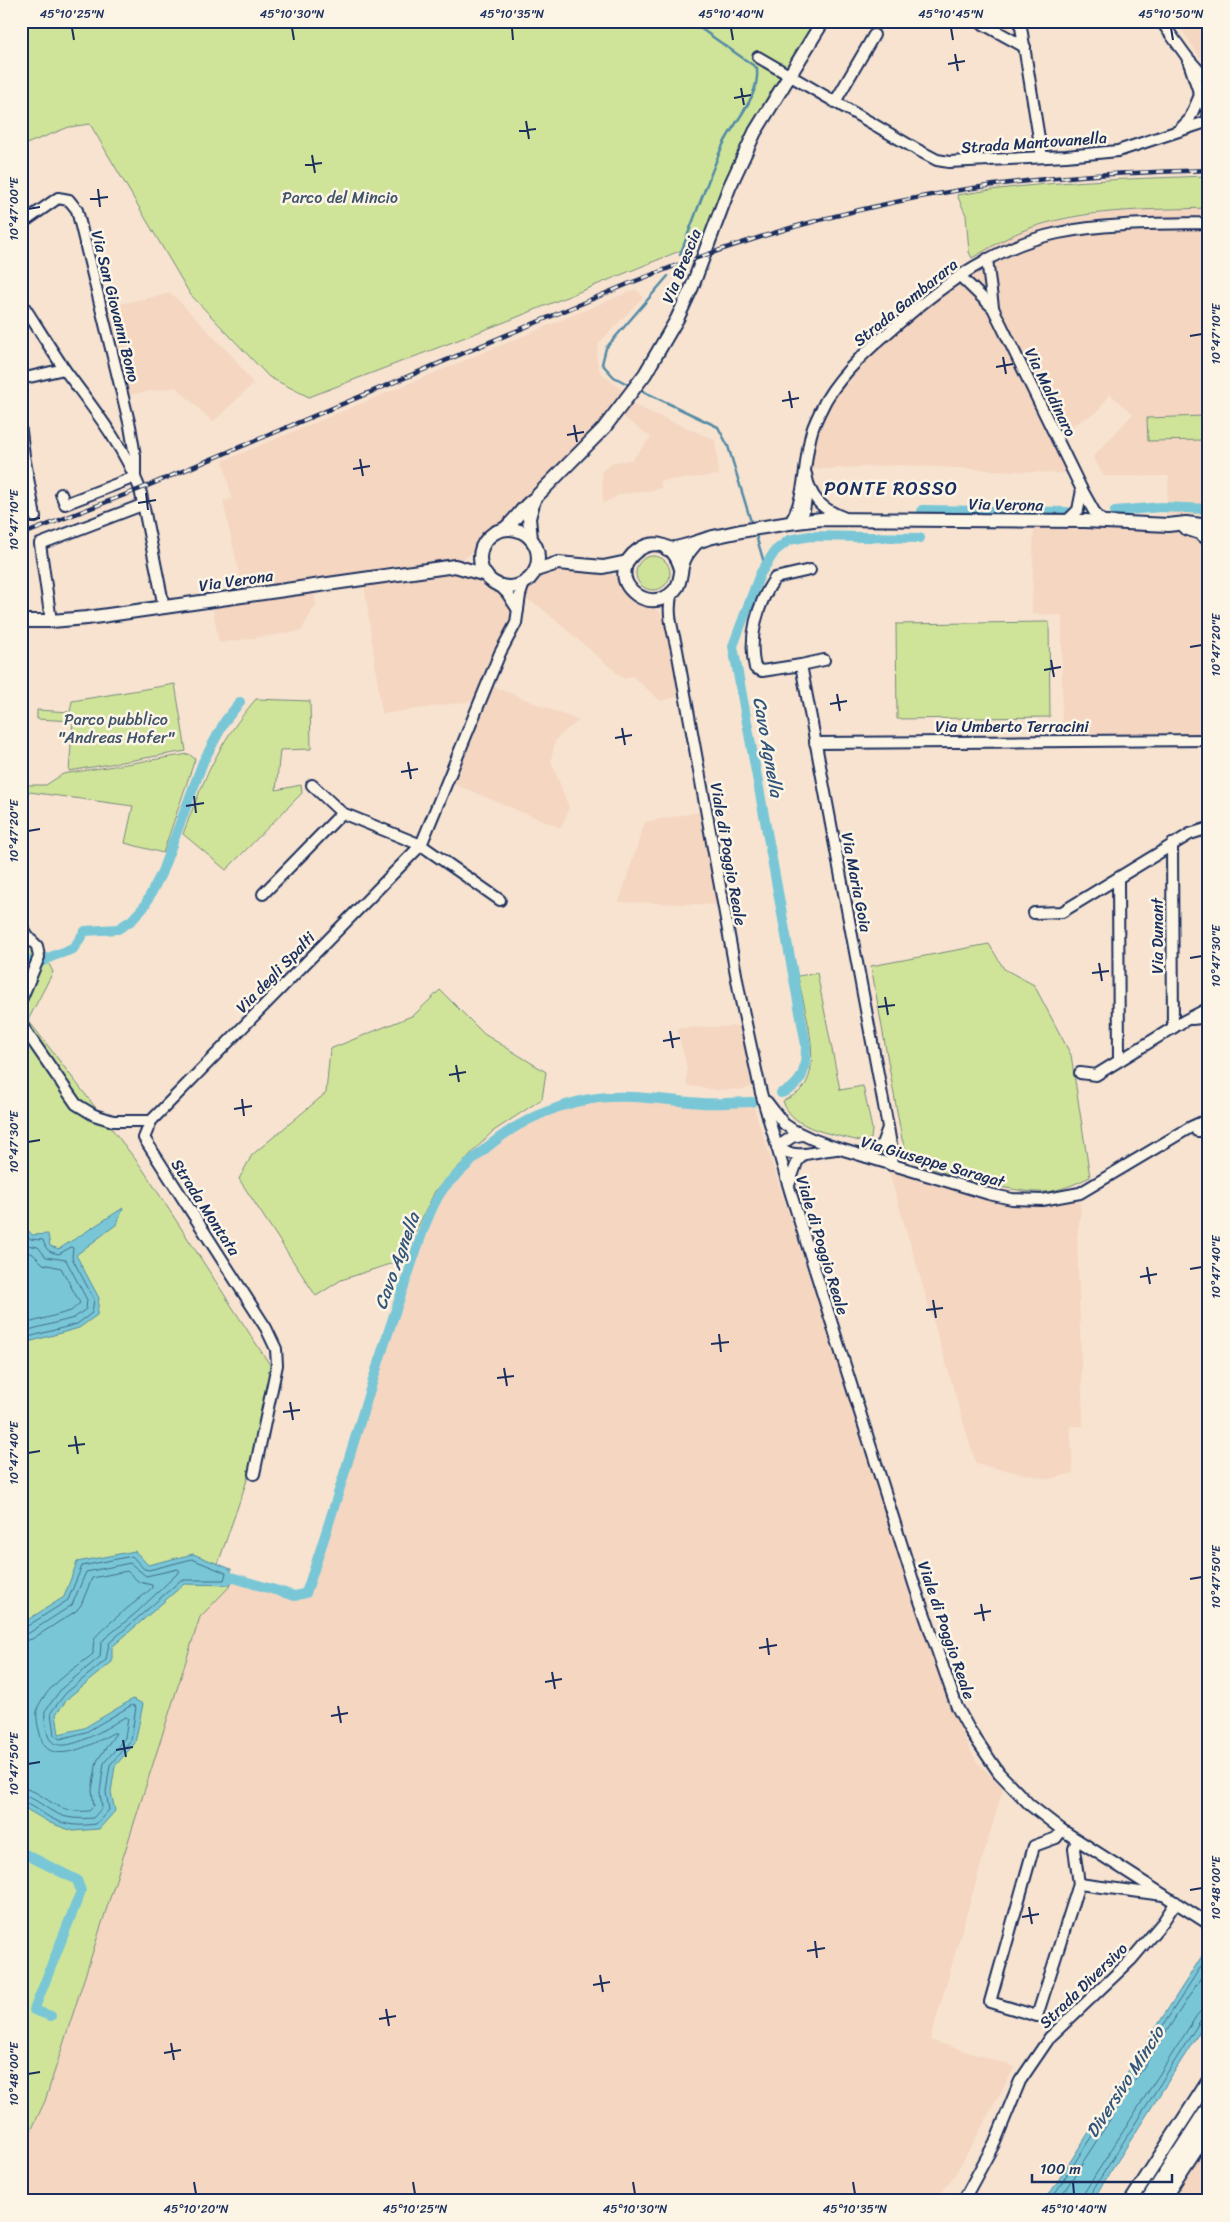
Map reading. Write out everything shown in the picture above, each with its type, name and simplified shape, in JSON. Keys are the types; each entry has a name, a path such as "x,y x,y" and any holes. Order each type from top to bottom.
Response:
{"highway":[{"path":"1149,2201 1209,2108"}],"main road":[{"name":"Via Brescia","path":"504,529 519,516 526,505 604,428 642,378 680,311 729,188 755,132 822,21"},
{"path":"534,499 529,518 538,561 536,570"},
{"name":"Via Verona","path":"668,548 680,548 697,542 795,522 847,518 1067,521 1168,525 1200,533 1209,540"},
{"name":"Via Verona","path":"1168,525 1186,523 1209,526"},
{"path":"558,563 518,530 504,529 488,538 482,546 480,557 481,566 486,575 500,586 509,587 524,583 536,570 558,563 603,567 627,562"},
{"name":"Via Verona","path":"1209,534 1209,540"},
{"path":"681,569 676,556 668,548 652,544 642,546 634,552 627,562 626,579 632,592 641,598 649,600 660,599 677,587 685,559 697,542"},
{"name":"Via Verona","path":"21,621 51,621 455,566 473,556 482,546"},
{"name":"Via Verona","path":"455,566 486,575"},
{"path":"603,567 626,579"},
{"path":"1131,2201 1209,2080"},
{"path":"1162,2201 1209,2129"}],"street":[{"path":"978,21 1025,47"},
{"path":"1020,21 1042,157"},
{"path":"1161,21 1187,57 1209,82"},
{"path":"835,102 874,35"},
{"name":"Strada Mantovanella","path":"758,57 937,160 961,163 1118,151 1209,120"},
{"path":"1187,57 1209,115"},
{"path":"1178,131 1189,120 1200,95"},
{"name":"Via San Giovanni Bono","path":"21,224 58,198 69,200 77,210 130,426 135,456 135,477"},
{"name":"Strada Gambarara","path":"795,522 795,514 807,476 812,430 826,400 847,372 907,316 960,276 987,259 1057,233 1103,226 1209,223"},
{"name":"Via Maldinaro","path":"987,259 993,308 1082,490 1096,515 1104,522"},
{"name":"Via Maldinaro","path":"960,276 993,308"},
{"name":"Via San Giovanni Bono","path":"21,302 64,369 105,422 135,477 140,489 164,606"},
{"path":"21,379 64,369"},
{"path":"21,431 22,456 35,517"},
{"path":"807,476 812,494 822,506 847,518"},
{"path":"61,494 65,504 135,477"},
{"path":"1067,521 1078,510 1082,490"},
{"path":"51,621 40,544 142,505"},
{"path":"810,570 775,578 754,627 752,640 755,668 762,671 824,660"},
{"name":"Via degli Spalti","path":"150,1121 421,845 500,653 516,623 524,583"},
{"path":"500,586 518,610"},
{"name":"Viale di Poggio Reale","path":"672,592 669,621 679,660 740,996 761,1093 788,1186 915,1587 957,1707 969,1729 999,1773 1030,1805 1077,1840 1209,1924"},
{"name":"Viale di Poggio Reale","path":"649,600 669,621"},
{"name":"Via Maria Goia","path":"801,665 888,1127 892,1165"},
{"name":"Via Umberto Terracini","path":"816,743 1209,740"},
{"path":"312,785 342,813 421,845 500,900"},
{"path":"263,894 342,813"},
{"path":"1034,913 1062,912 1172,844 1190,834 1209,828"},
{"name":"Via Dunant","path":"1172,844 1173,1028"},
{"path":"1118,878 1119,1060"},
{"path":"21,930 37,946 39,957 21,1000"},
{"path":"1080,1073 1096,1075 1184,1020 1209,1008"},
{"path":"1184,1020 1209,1017"},
{"path":"21,1024 76,1104 94,1115 114,1121 150,1121"},
{"name":"Via Giuseppe Saragat","path":"761,1093 778,1117 802,1135 837,1148 1001,1197 1042,1200 1080,1193 1184,1131 1209,1119"},
{"name":"Strada Montata","path":"150,1121 144,1138 266,1328 276,1349 277,1365 254,1474"},
{"path":"1196,1131 1209,1125"},
{"path":"867,1157 882,1144 888,1127"},
{"path":"1184,1131 1209,1131"},
{"path":"777,1147 788,1139 802,1135"},
{"name":"Via Giuseppe Saragat","path":"777,1147 786,1153 803,1155 837,1148"},
{"path":"788,1186 797,1162 803,1155"},
{"path":"1062,1830 1056,1838 1034,1846 990,2002 1037,2016 1079,1884 1074,1849 1077,1840"},
{"name":"Viale di Poggio Reale","path":"1079,1884 1167,1896"},
{"name":"Strada Diversivo","path":"963,2201 994,2142 1020,2081 1050,2037 1131,1960 1163,1922 1176,1902"}],"shaded area":[{"path":"961,21 1011,21 1003,44"},
{"path":"1175,21 1209,21 1209,68 1206,65"},
{"path":"1209,208 1209,515 1166,515 1169,476 1104,476 1093,457 1133,414 1110,394 1097,412 1055,434 1075,474 899,465 801,470 823,397 845,365 904,308 999,242 1022,231 1056,221 1120,211"},
{"path":"636,289 643,297 599,343 596,357 600,372 626,393 602,425 503,527 485,537 480,545 470,554 455,564 243,591 223,501 232,499 223,461"},
{"path":"171,293 233,357 253,384 213,422 176,387 128,395 106,307"},
{"path":"631,404 715,440 719,475 660,481 661,489 621,494 603,503 602,471 614,462 632,460 651,437 623,417"},
{"path":"1034,523 1209,525 1209,735 1062,734 1062,615 1032,614"},
{"path":"455,569 484,578 498,588 515,611 514,623 478,700 382,714 364,583"},
{"path":"549,569 602,570 617,577 659,611 667,623 683,695 661,701 632,676 624,679 539,606 524,598 528,585 534,581 538,574"},
{"path":"314,591 316,604 301,631 219,643 212,603"},
{"path":"492,686 579,721 555,741 551,761 569,808 561,828 452,783"},
{"path":"711,810 727,905 619,902 645,822"},
{"path":"752,1026 764,1084 743,1089 716,1090 687,1085 687,1067 677,1028"},
{"path":"606,1096 634,1096 703,1103 752,1102 953,1714 976,1761 1003,1788 930,2040 1015,2067 956,2173 935,2201 21,2201 21,2152 45,2101 198,1618 231,1585 231,1577 295,1596 306,1593 322,1550 387,1336 426,1224 443,1190 492,1141 522,1122 547,1111 576,1102"},
{"path":"888,1169 994,1200 1078,1198 1081,1209 1077,1237 1083,1426 1070,1426 1073,1473 1050,1479 976,1464"},
{"path":"1209,2140 1209,2201 1169,2201"}],"green space":[{"name":"Parco del Mincio","path":"21,21 823,21 768,110 709,239 510,320 309,397 269,377 190,294 90,124 69,127 21,146"},
{"path":"1209,176 1209,208 1138,210 1067,218 1044,223 1022,231 972,258 969,252 966,215 957,195 1051,184"},
{"path":"1204,416 1204,440 1148,441 1147,418"},
{"path":"653,556 660,557 665,561 669,566 669,580 665,585 660,589 653,590 646,589 641,585 637,580 636,573 637,566 641,561 646,557"},
{"path":"1049,622 1050,717 897,719 896,624"},
{"name":"Parco pubblico \"Andreas Hofer\"","path":"175,684 186,751 69,771 73,721 37,719 37,710 70,712 72,701"},
{"path":"256,699 310,701 311,749 280,750 276,790 301,785 302,793 226,870 183,834 221,747"},
{"path":"189,754 195,759 163,853 125,843 133,806 22,791 22,785 46,785 63,774"},
{"path":"21,909 53,972 28,1020 142,1168 281,1382 211,1584 231,1585 200,1617 45,2101 21,2152"},
{"path":"989,944 1004,969 1034,985 1071,1055 1090,1177 1061,1189 1032,1192 976,1182 956,1176 923,1165 914,1159 905,1147 902,1139 871,966"},
{"path":"817,973 840,1090 863,1086 872,1129 871,1139 863,1142 816,1130 805,1125 788,1111 783,1101 801,1090 809,1077 812,1049 798,976"},
{"path":"440,990 484,1034 546,1072 542,1099 492,1132 435,1191 402,1260 341,1280 316,1296 239,1179 252,1155 326,1093 330,1049 414,1015"}],"water":[{"path":"123,1208 117,1224 76,1255 99,1298 97,1315 79,1328 21,1344 21,1221 32,1235 48,1234 50,1246 59,1249"},
{"path":"135,1551 148,1565 193,1554 231,1569 231,1585 184,1584 112,1647 112,1662 69,1697 56,1714 59,1734 84,1728 133,1699 143,1704 135,1743 115,1766 111,1792 115,1811 99,1829 73,1831 50,1823 21,1806 21,1624 64,1597 77,1562"},
{"name":"Diversivo Mincio","path":"1209,1945 1209,2017 1092,2201 1045,2201"}],"waterway":[{"path":"680,255 722,147 745,109 757,79 757,68 690,21"},
{"path":"631,386 614,377 602,364 606,348 668,276"},
{"path":"638,389 718,427 728,446 752,525"},
{"name":"Cavo Agnella","path":"1115,511 1161,507 1209,509"},
{"name":"Cavo Agnella","path":"922,510 1067,512"},
{"path":"755,532 765,566"},
{"name":"Cavo Agnella","path":"781,1093 789,1090 799,1080 804,1067 806,1045 733,646 760,574 775,551 789,540 810,536 920,538"},
{"path":"21,951 31,967 73,949 85,931 118,929 132,920 144,907 161,874 203,762 225,721 240,702"},
{"name":"Cavo Agnella","path":"231,1577 295,1596 306,1593 378,1362 426,1222 443,1189 475,1158 501,1137 528,1120 576,1102 607,1097 654,1098 702,1103 752,1102"},
{"path":"21,1852 77,1880 81,1891 34,2010 51,2016"}],"railway":[{"path":"21,535 140,489 628,284 730,247 781,231 886,204 992,185 1087,175 1209,170"}],"district":[{"name":"PONTE ROSSO","path":"891,488"}]}
